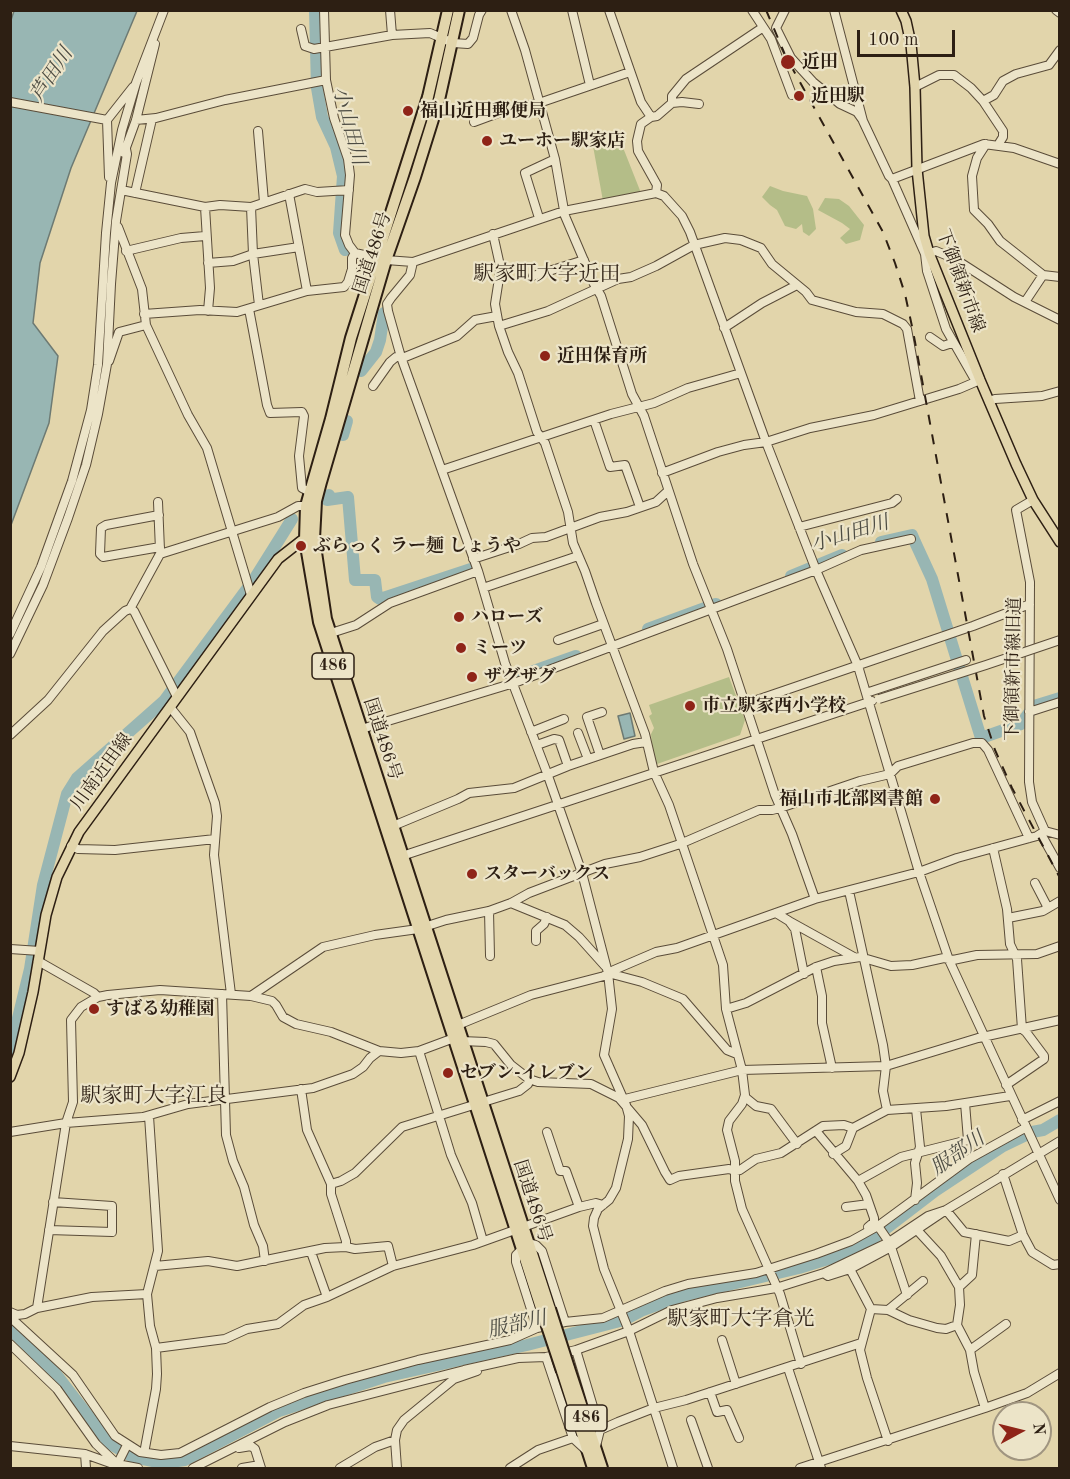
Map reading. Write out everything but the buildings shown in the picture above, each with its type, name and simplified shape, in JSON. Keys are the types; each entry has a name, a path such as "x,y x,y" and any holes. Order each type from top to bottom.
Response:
{"highway":[{"name":"国道486号","path":"448,10 448,41 439,100 415,177 351,338 306,506 309,540 326,619 327,634 566,1369 591,1449 593,1468"},
{"name":"国道486号","path":"448,41 459,10"},
{"name":"国道486号","path":"309,540 316,501 381,259"},
{"name":"国道486号","path":"358,730 393,826 400,857"},
{"name":"国道486号","path":"422,928 458,1025 459,1040"},
{"name":"国道486号","path":"591,1449 602,1468"}],"main road":[{"name":"下御領新市線","path":"901,10 911,44 915,87 917,169 927,254 1033,500 1059,542"},
{"name":"川南近田線","path":"10,1077 18,1053 46,915 57,877 71,846 116,779 251,592 278,559 309,540"}],"street":[{"path":"10,634 41,567 68,492 91,410 98,365 106,233 112,183 122,130 136,83 164,10"},
{"path":"324,10 320,48 320,82 348,159 350,175 345,190 345,235 355,253 381,259 413,262 539,218 656,193 664,196 682,216 799,527 858,666 919,872 949,960 1059,1198"},
{"path":"390,10 392,35"},
{"path":"301,29 305,46 320,48 392,35 430,33 448,41 468,44 473,39 482,10"},
{"path":"511,10 555,159 564,211 601,296 632,394 644,416 662,473 727,649 780,808 792,834 815,899"},
{"path":"572,10 590,85"},
{"path":"609,10 641,102 651,117"},
{"path":"752,10 771,39 792,95"},
{"path":"785,10 776,28 791,58 813,82 840,104 857,112 863,120"},
{"path":"834,10 863,120 927,254 927,271 952,343 974,378 980,380"},
{"path":"672,103 672,96 686,79 762,28"},
{"path":"112,183 136,120 157,35 154,32"},
{"path":"983,101 994,95 1002,81 1016,74 1049,65 1059,50"},
{"path":"777,57 791,58"},
{"path":"474,122 630,72"},
{"path":"915,87 939,75 954,75 983,101 1003,131 998,145"},
{"path":"136,120 152,119 225,100 320,82"},
{"path":"136,83 107,120 109,177 112,183 116,221 142,289 146,325 188,415 207,448 251,592"},
{"path":"10,102 107,120"},
{"path":"656,193 657,185 638,151 637,141 641,124 657,116 672,103 699,104"},
{"path":"135,193 152,119"},
{"path":"258,132 264,202"},
{"path":"892,179 974,146 986,144 998,145 1059,164"},
{"path":"986,144 977,158 972,176 974,210 1000,241 1043,275 1059,277"},
{"path":"10,654 43,585 82,476 98,414 107,364 116,221 126,149"},
{"path":"539,218 525,173 555,159"},
{"path":"120,190 205,207 220,205 251,207 305,189 317,192 345,190"},
{"path":"289,194 307,291"},
{"path":"205,207 208,311"},
{"path":"251,207 253,254 259,305"},
{"path":"493,234 499,261 495,304 499,326 518,373 537,432 545,443 568,512 578,556 645,734 654,772 669,805 680,844 723,965 726,1009 742,1070 745,1097 729,1121 727,1130 735,1181 742,1209 789,1321 801,1364"},
{"path":"126,251 181,238 206,236"},
{"path":"499,326 548,311 618,279 631,277 694,245 725,238 753,244 761,249 772,264 812,300 856,312 883,314 903,324 907,329 920,401"},
{"path":"208,263 233,261 253,254 299,247"},
{"path":"927,254 936,251 955,259 1014,297 1059,320"},
{"path":"144,314 237,312 307,291 344,287 348,282 355,253"},
{"path":"532,276 584,260"},
{"path":"413,262 410,275 387,304 401,357 478,571 505,663 582,873 607,970 612,1009 604,1055 606,1062 631,1114 642,1125 670,1180 680,1176 729,1169 740,1170 756,1160 781,1153 823,1126 853,1128 887,1110 965,1104 1010,1096"},
{"path":"1025,302 1043,275"},
{"path":"724,328 762,303 797,285"},
{"path":"249,309 270,413 302,412 304,417 299,456 302,488 310,492"},
{"path":"373,386 396,357 405,357 457,336 475,320 497,316"},
{"path":"107,364 112,356 119,332 146,325"},
{"path":"930,337 943,346 952,343"},
{"path":"442,470 594,420 654,403 688,388 741,373"},
{"path":"91,410 105,378"},
{"path":"662,473 718,452 766,442 810,428 874,415 959,389 980,380"},
{"path":"989,401 1042,396 1059,391"},
{"path":"594,420 610,467 625,465 640,507"},
{"path":"473,559 532,538 546,537 656,502 669,491"},
{"path":"799,527 892,503 897,499"},
{"name":"下御領新市線旧道","path":"1033,500 1016,510 1030,582 1029,782 1032,802 1059,868"},
{"path":"10,735 48,700 103,632 130,609 160,550 158,502"},
{"path":"159,515 106,525 101,528 100,554 103,557 160,550 232,532 278,517 298,506 306,506"},
{"path":"358,730 514,683 816,570 861,550 911,539"},
{"path":"483,588 578,556"},
{"path":"327,634 356,625 390,603 478,571"},
{"path":"745,704 950,634 1030,604"},
{"path":"130,609 134,611 177,697"},
{"path":"558,640 603,624"},
{"path":"400,857 1059,640"},
{"path":"866,693 961,662"},
{"path":"1029,712 1059,702"},
{"path":"170,707 190,732 215,803 217,816 214,855 231,994"},
{"path":"600,756 587,717 602,712"},
{"path":"531,732 564,719"},
{"path":"578,733 588,759"},
{"path":"537,746 554,739 559,740 568,766"},
{"path":"393,826 469,793 514,788 547,773 633,744 646,742"},
{"path":"251,996 323,947 375,935 422,928 489,911 512,903 528,892 605,864 640,857 680,844 759,810 780,808 860,781 890,774 898,766 973,743 982,743 988,750 1029,838"},
{"path":"458,1025 531,995 604,976 607,970 656,952 677,948 713,936 815,899 919,872 1043,832 1059,837"},
{"path":"71,846 78,849 115,850 215,839"},
{"path":"993,848 1008,918 1011,944 1017,959 1022,1029 1044,1056 1044,1059 1006,1085"},
{"path":"1035,883 1048,908"},
{"path":"849,891 886,1065 883,1091 887,1110"},
{"path":"1008,918 1031,915 1059,901"},
{"path":"512,903 565,925 579,937 607,970 683,999 727,1050 737,1054"},
{"path":"489,911 490,956"},
{"path":"776,913 854,958"},
{"path":"536,941 536,931 544,924 547,916"},
{"path":"789,921 795,929 804,974"},
{"path":"726,1009 746,1003 816,967 834,961 865,958 891,966 912,965 944,958 949,960 977,955 1037,954 1059,946"},
{"path":"10,949 39,956 98,998"},
{"path":"816,967 822,996 822,1023 832,1068"},
{"path":"37,1308 66,1123 73,1102 71,1020 81,1007 98,998 160,990 251,996 272,1001 283,1017 296,1024 331,1032 379,1051 401,1053 419,1051 459,1040 494,1044 511,1065 529,1079 538,1082 591,1084 624,1101 742,1070 886,1065 984,1037 1059,1020"},
{"path":"222,994 228,1144 263,1246 265,1261"},
{"path":"717,1039 733,1036"},
{"path":"10,1132 66,1123 149,1116 188,1104 313,1088 353,1074 379,1051"},
{"path":"419,1051 451,1155 472,1203 483,1241"},
{"path":"331,1184 342,1181 355,1173 402,1127 519,1091 528,1084 529,1079"},
{"path":"301,1089 307,1130 331,1184 346,1247"},
{"path":"745,1097 756,1106 771,1109 797,1143"},
{"path":"10,1317 73,1375 115,1436 140,1452 161,1455 180,1453 251,1416 304,1393 418,1360 510,1340 537,1328 603,1318 621,1312 665,1290 768,1271 816,1254 878,1226 969,1159 1059,1101"},
{"path":"858,1181 901,1157 968,1140 965,1104"},
{"path":"915,1200 917,1154 920,1147 916,1109"},
{"path":"631,1114 628,1139 616,1188 594,1218 593,1226 604,1269 629,1330 673,1468"},
{"path":"145,1448 156,1389 156,1348 150,1326 147,1294 155,1266 158,1237 149,1116"},
{"path":"833,1154 846,1146 853,1128"},
{"path":"816,1131 858,1181 869,1204 874,1222 861,1232 861,1235"},
{"path":"547,1132 560,1171 566,1171 579,1207"},
{"path":"193,1468 285,1422 328,1405 489,1364 546,1357 576,1350 695,1302 776,1288 824,1273 917,1230 1059,1141"},
{"path":"1003,1174 1023,1235 1032,1252 1053,1265 1059,1264"},
{"path":"49,1230 112,1232 112,1206 53,1203"},
{"path":"156,1348 225,1340 247,1329 278,1324 304,1305 327,1297 393,1266 483,1241 579,1207 597,1203 603,1205"},
{"path":"846,1207 869,1204"},
{"path":"946,1210 964,1232 1009,1241 1023,1235"},
{"path":"824,1273 828,1276 850,1269 928,1216 946,1210"},
{"path":"878,1226 889,1243 907,1295"},
{"path":"917,1230 941,1256 959,1287 960,1305 957,1325 970,1350 985,1408"},
{"path":"959,1287 972,1275 976,1234"},
{"path":"537,1328 516,1262 516,1255 525,1246 536,1245 542,1251 565,1322"},
{"path":"155,1266 208,1261 237,1266 325,1248 355,1249 387,1246 393,1266"},
{"path":"311,1252 327,1297"},
{"path":"850,1269 871,1308 860,1350 888,1441"},
{"path":"888,1310 923,1281"},
{"path":"10,1312 17,1315 37,1308 92,1297 147,1294"},
{"path":"871,1308 888,1310 909,1320 937,1328 946,1329 957,1325"},
{"path":"970,1350 1006,1324"},
{"path":"722,1340 736,1384"},
{"path":"600,1430 654,1408 801,1364 861,1343"},
{"path":"10,1344 57,1389 96,1444 117,1464"},
{"path":"546,1357 573,1438 591,1449 600,1430 576,1350"},
{"path":"397,1468 395,1440 397,1430 404,1420 454,1379 490,1366 489,1364"},
{"path":"788,1368 820,1465"},
{"path":"800,1468 820,1465 1027,1393 1059,1373"},
{"path":"710,1392 717,1412 727,1410 739,1438"},
{"path":"691,1420 708,1468"},
{"path":"510,1468 538,1450 573,1438"},
{"path":"340,1468 375,1447 395,1440"},
{"path":"127,1445 145,1448 161,1455"},
{"path":"117,1464 127,1445"},
{"path":"10,1446 85,1454 113,1464 138,1468"},
{"path":"231,1449 251,1446 255,1449 261,1467 242,1468"},
{"path":"85,1454 86,1468"}],"green space":[{"path":"622,145 641,193 603,201 593,146"},
{"path":"770,186 807,196 813,209 816,229 809,236 803,232 802,224 796,229 785,226 777,210 762,197"},
{"path":"825,198 839,199 849,206 864,225 860,240 846,244 840,238 850,229 818,210"},
{"path":"729,677 745,720 740,735 657,764 652,748 651,734 654,728 649,716 652,714 649,705"}],"water":[{"name":"芦田川","path":"14,11 137,11 71,168 40,263 33,323 58,356 49,423 11,525 10,23"},
{"path":"630,713 635,736 624,739 618,716"}],"waterway":[{"name":"小山田川","path":"315,10 317,88 322,117 336,147 343,176 339,233 345,250"},
{"name":"小山田川","path":"361,371 376,352 384,313"},
{"name":"小山田川","path":"343,435 347,421"},
{"name":"小山田川","path":"329,495 327,500 348,497 355,580 375,580 377,597 380,599 471,569"},
{"path":"10,1051 30,969 43,885 67,794 77,778 164,701 255,578 292,519"},
{"name":"小山田川","path":"881,542 912,535 932,579 981,738 1021,724 1034,706 1060,698"},
{"name":"小山田川","path":"791,576 842,555"},
{"name":"小山田川","path":"648,629 716,604"},
{"name":"小山田川","path":"514,678 576,656"},
{"name":"服部川","path":"10,1329 55,1373 109,1443 133,1457 163,1463 185,1460 279,1411 384,1377 527,1345 624,1320 643,1310 682,1296 799,1268 841,1255 871,1240 935,1191 1003,1146 1032,1132 1043,1130 1060,1120"}],"railway":[{"path":"766,10 786,57 883,232 895,263 913,331 984,716 995,750 1012,788 1060,878"}],"place":[{"name":"近田","path":"788,62"},
{"name":"近田駅","path":"799,96"},
{"name":"福山近田郵便局","path":"408,111"},
{"name":"ユーホー駅家店","path":"487,141"},
{"name":"近田保育所","path":"545,356"},
{"name":"ぶらっく ラー麺 しょうや","path":"301,546"},
{"name":"ハローズ","path":"459,617"},
{"name":"ミーツ","path":"461,648"},
{"name":"ザグザグ","path":"472,677"},
{"name":"市立駅家西小学校","path":"690,706"},
{"name":"福山市北部図書館","path":"935,799"},
{"name":"スターバックス","path":"472,874"},
{"name":"すばる幼稚園","path":"94,1009"},
{"name":"セブン-イレブン","path":"448,1073"}],"district":[{"name":"駅家町大字近田","path":"547,274"},
{"name":"駅家町大字江良","path":"154,1096"},
{"name":"駅家町大字倉光","path":"741,1319"}]}
